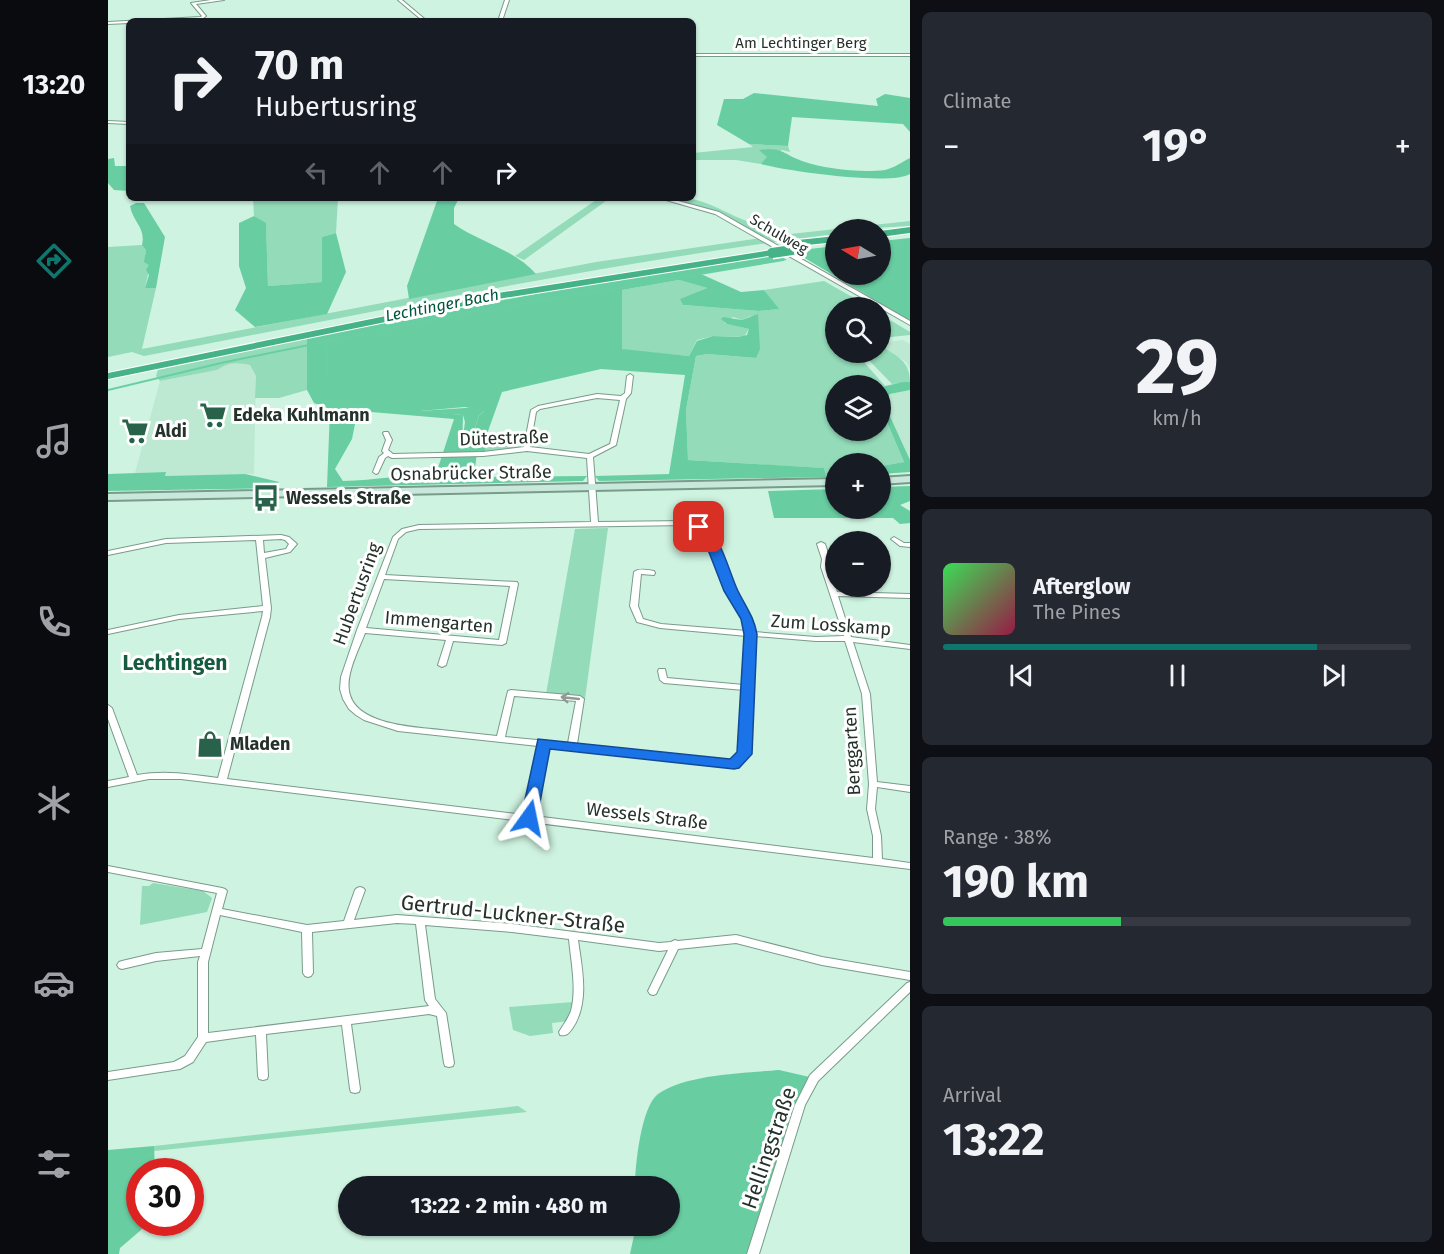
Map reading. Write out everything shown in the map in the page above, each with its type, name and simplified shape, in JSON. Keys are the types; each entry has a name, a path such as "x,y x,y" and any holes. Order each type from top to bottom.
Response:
{"highway":[{"path":"891,233 910,230"},
{"path":"891,239 910,236"},
{"path":"108,369 476,294 762,248 825,240"},
{"path":"108,378 165,364 498,296 825,246"}],"street":[{"path":"199,18 204,16 193,3 222,0"},
{"path":"400,0 421,18"},
{"path":"501,18 507,0"},
{"path":"108,23 126,21"},
{"name":"Am Lechtinger Berg","path":"696,55 910,55"},
{"path":"108,122 126,123"},
{"name":"Schulweg","path":"672,201 717,213 910,323"},
{"path":"595,525 590,456 613,445 623,398 628,393 630,376"},
{"path":"527,449 526,443 534,411 538,408 597,396 623,398"},
{"path":"376,472 382,457 387,454 389,440 386,434"},
{"name":"Dütestraße","path":"387,454 483,454 527,449 590,456"},
{"path":"891,480 910,479"},
{"name":"Osnabrücker Straße","path":"108,497 825,482"},
{"name":"Hubertusring","path":"689,524 704,530 711,541 731,591 748,619 751,634 744,754 734,764 398,728 367,718 349,705 344,696 344,685 395,538 404,530 419,527 595,525 689,524"},
{"path":"222,780 267,608 259,538"},
{"path":"108,553 166,541 287,538 293,544 288,551 262,556"},
{"path":"894,539 902,545 910,545"},
{"name":"Berggarten","path":"821,544 825,556"},
{"name":"Zum Losskamp","path":"651,573 638,572 634,606 640,620 660,626 910,647"},
{"name":"Immengarten","path":"362,630 502,643 514,584 382,577"},
{"path":"891,596 910,596"},
{"name":"Berggarten","path":"835,597 846,640 866,694 873,784 871,809 877,836 878,862"},
{"path":"108,632 178,617 267,608"},
{"path":"442,665 450,639"},
{"path":"662,671 664,680 747,688"},
{"path":"500,739 511,693 580,699 572,747"},
{"path":"108,708 134,779"},
{"path":"529,818 543,743"},
{"name":"Wessels Straße","path":"108,784 163,775 222,780 910,866"},
{"path":"873,784 910,789"},
{"path":"108,869 222,891 204,952 203,1038 189,1059 176,1066 108,1076"},
{"path":"348,924 360,890"},
{"name":"Gertrud-Luckner-Straße","path":"217,908 306,929 397,919 573,936 658,947 736,939 822,961 910,976"},
{"path":"420,921 430,1000 441,1013 449,1063"},
{"path":"306,929 308,974"},
{"path":"564,1032 574,1022 579,1001 573,936"},
{"path":"653,991 675,944"},
{"path":"122,965 156,957 204,952"},
{"name":"Hellingstraße","path":"753,1254 800,1105 814,1078 910,987"},
{"path":"203,1038 429,1010 441,1013"},
{"path":"346,1021 355,1089"},
{"path":"261,1032 263,1076"}],"shaded area":[{"path":"754,93 878,106 876,99 885,94 910,98 910,132 903,124 792,117 788,146 749,144 717,125 724,99 743,99"},
{"path":"749,144 788,146 790,152 782,150 761,164 736,160 696,160 696,153 753,147"},
{"path":"759,150 778,150 811,164 854,171 885,170 910,158 910,174 899,177 861,178 792,170 761,164 767,157"},
{"path":"114,158 115,166 126,166 126,191 114,190 108,183 108,159"},
{"path":"698,200 781,235 825,230 825,235 662,259 489,289 144,356 132,352 108,357 108,247 142,245 146,250 145,256 150,265 145,288 156,288 142,349 596,262 761,238 717,213 680,201"},
{"path":"253,201 338,201 336,233 322,237 322,282 268,286 266,224 254,216"},
{"path":"437,201 458,201 454,208 454,224 518,258 536,274 409,299 407,286"},
{"path":"595,201 606,201 524,260 515,256"},
{"path":"144,203 165,237 156,288 145,288 149,275 146,270 149,265 144,262 146,250 142,245 141,229 130,206"},
{"path":"254,216 266,223 268,286 322,282 322,237 336,233 346,272 327,314 255,327 235,310 246,288 239,266 239,223"},
{"path":"910,221 910,226 891,227 891,223"},
{"path":"910,238 910,321 891,310 891,297 870,297 850,285 891,285 891,240"},
{"path":"825,247 825,270 793,251"},
{"path":"778,255 787,260 701,274 741,292 764,290 779,309 759,311 683,305 680,299 707,288 679,280 622,290 622,349 689,356 697,341 713,336 747,335 749,329 727,324 721,319 723,317 742,320 758,314 760,349 756,358 707,354 696,356 686,410 688,460 824,468 825,477 599,481 595,476 669,474 685,375 601,369 502,392 487,434 485,452 477,452 474,477 587,476 583,481 327,487 330,409 314,403 307,390 307,338 571,287","holes":["465,407 484,411 479,416 468,450 462,450 463,415 420,411","371,412 454,419 436,474 343,481 335,469 352,439 355,424 360,416"]},
{"path":"679,280 707,288 681,299 683,305 759,311 778,309 764,290 824,281 825,285 831,285 852,297 825,297 825,363 865,363 875,375 825,375 825,441 891,441 891,431 904,462 891,464 891,453 825,453 825,474 823,468 688,460 686,410 696,356 707,354 756,358 751,316 742,320 733,317 724,323 749,329 744,337 713,336 697,340 689,356 622,350 622,290"},
{"path":"891,321 910,332 910,335 891,337"},
{"path":"307,338 307,390 279,398 255,398 256,376 250,365 245,364 229,364 217,370 160,381 156,376 158,370"},
{"path":"903,340 910,344 910,369 906,362 891,352 891,342"},
{"path":"891,352 905,364 910,382 892,384 891,375 883,375 872,363 891,363"},
{"path":"237,362 250,365 256,376 254,474 165,476 165,472 135,473 160,381 217,370 223,365"},
{"path":"910,382 910,390 891,394 891,385"},
{"path":"910,390 910,460 891,418 891,394"},
{"path":"480,407 485,410 479,416 468,450 461,450 465,422 463,415 377,409 419,411"},
{"path":"891,418 910,460 910,472 891,473 891,464 904,462 891,431"},
{"path":"487,434 520,437 519,444 515,449 485,452"},
{"path":"166,472 165,476 245,474 279,482 278,488 108,491 108,474"},
{"path":"910,486 910,501 900,505 910,511 910,523 900,524 891,518 891,487"},
{"path":"825,489 825,518 774,518 768,491"},
{"path":"608,528 585,699 546,694 575,529"},
{"path":"153,883 203,891 212,898 207,912 140,925 142,886 149,886"},
{"path":"573,1002 569,1021 552,1023 553,1033 530,1036 513,1030 509,1007"},
{"path":"779,1070 814,1078 800,1105 753,1254 630,1254 634,1236 680,1236 680,1176 635,1176 640,1137 652,1101 658,1094 684,1082"},
{"path":"518,1106 527,1112 154,1151 154,1146"},
{"path":"154,1146 154,1158 126,1158 126,1236 134,1236 120,1248 119,1254 108,1254 108,1150"}],"waterway":[{"path":"891,247 910,245"},
{"path":"807,256 825,254"},
{"name":"Lechtinger Bach","path":"322,342 461,314 783,260"},
{"name":"Lechtinger Bach","path":"108,390 221,363 322,342"},
{"path":"322,342 327,347 328,404 371,408"}],"place":[{"name":"Edeka Kuhlmann","path":"213,415"},
{"name":"Aldi","path":"135,431"},
{"name":"Wessels Straße","path":"266,498"},
{"name":"Mladen","path":"210,744"}],"district":[{"name":"Lechtingen","path":"175,663"}],"route":[{"path":"529,818 543,743 734,764 744,754 751,634 748,619 731,591 711,541 704,530 699,527"}]}
